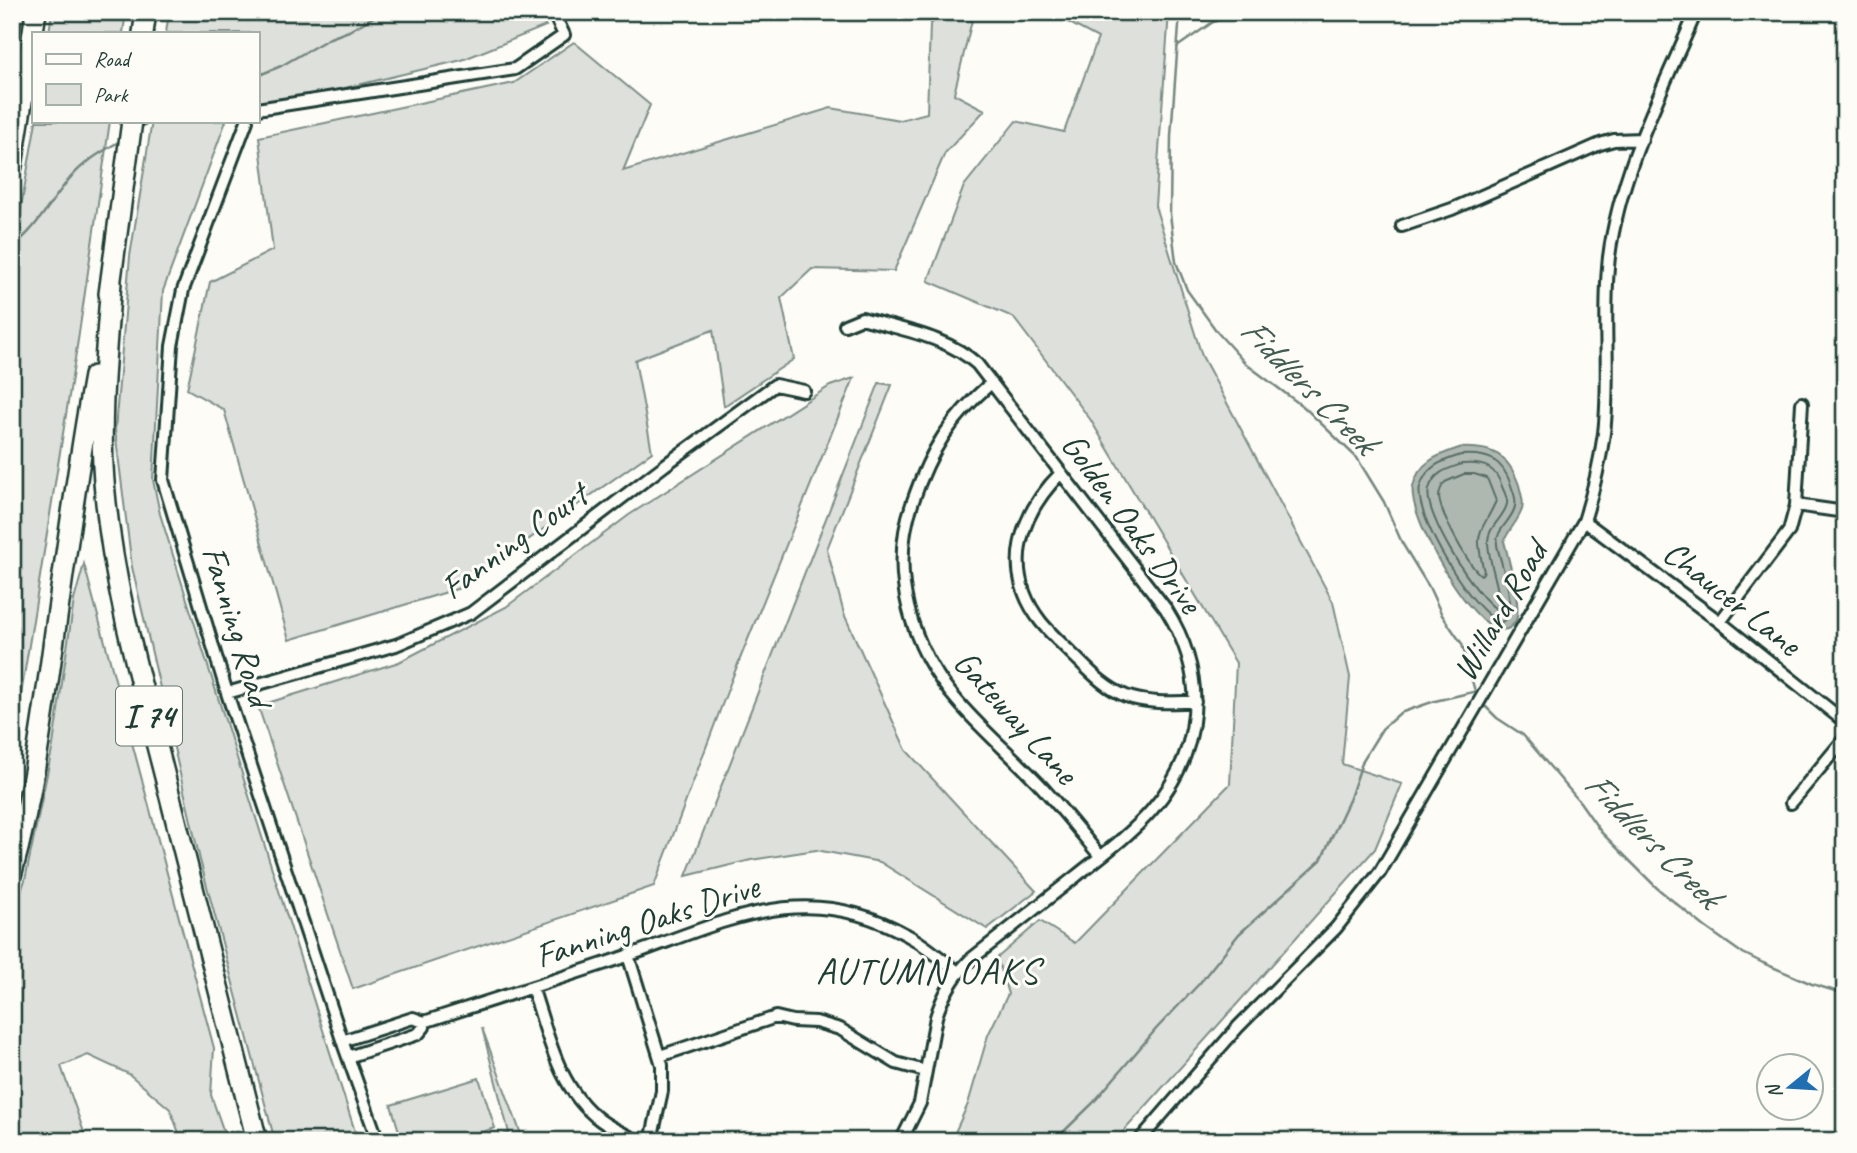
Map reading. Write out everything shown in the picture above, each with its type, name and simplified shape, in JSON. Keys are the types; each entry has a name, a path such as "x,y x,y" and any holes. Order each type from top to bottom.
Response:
{"highway":[{"path":"33,32 36,12"},
{"path":"144,32 146,12"},
{"path":"12,166 32,38"},
{"name":"I 74","path":"132,122 111,282 103,397 105,491 112,550 141,682 257,1141"},
{"path":"12,872 24,828 36,762 83,435 111,282"}],"street":[{"path":"259,109 514,69 564,35 553,12"},
{"name":"Willard Road","path":"1139,1141 1238,1027 1336,928 1380,872 1584,521 1593,490 1604,430 1610,255 1621,200 1642,139 1696,12"},
{"name":"Fanning Road","path":"247,122 183,290 173,346 163,480 227,693 342,1041 378,1141"},
{"path":"1402,226 1452,209 1600,144 1614,140 1642,139"},
{"name":"Golden Oaks Drive","path":"845,326 862,318 946,344 967,355 1166,609 1176,625 1190,662 1195,702 1189,744 1175,777 1151,811 1100,856 970,960 959,973 940,1004 920,1102 901,1141"},
{"name":"Gateway Lane","path":"991,383 954,418 930,455 920,478 905,521 902,545 908,614 925,657 958,702 1042,787 1100,856"},
{"name":"Fanning Court","path":"227,693 397,645 471,613 775,385 804,391"},
{"path":"1720,622 1789,531 1796,505 1802,402"},
{"path":"1061,473 1037,499 1021,538 1020,566 1025,593 1031,606 1051,633 1098,680 1110,688 1145,701 1195,702"},
{"path":"1796,505 1845,512"},
{"name":"Chaucer Lane","path":"1584,521 1720,622 1845,722"},
{"path":"1791,803 1845,738"},
{"name":"Fanning Oaks Drive","path":"342,1041 413,1018 424,1022 628,956 743,915 774,908 805,906 836,909 881,922 922,944 959,973"},
{"path":"628,956 660,1056 663,1078 652,1141"},
{"path":"532,987 556,1060 569,1087 598,1119 638,1141"},
{"path":"660,1056 776,1017 840,1028 896,1063 925,1071"},
{"name":"Fanning Oaks Drive","path":"348,1057 418,1034 424,1027 424,1022"}],"green space":[{"path":"52,12 126,12 123,32 49,32"},
{"path":"169,12 532,12 546,26 462,60 259,109 259,32 166,32"},
{"path":"942,12 974,12 954,94 985,110 945,153 894,271 812,269 781,298 794,359 724,406 713,330 635,360 652,452 460,588 289,640 224,410 187,389 210,282 273,250 259,137 514,83 574,42 650,105 623,171 831,108 900,120 927,113 930,25"},
{"path":"1049,12 1169,12 1155,206 1202,356 1333,602 1350,677 1342,764 1402,784 1375,849 1115,1141 951,1141 968,1104 988,1035 1008,994 997,958 1040,921 1075,943 1230,784 1236,663 1090,419 1013,317 928,281 964,186 1016,121 1064,132 1098,38"},
{"path":"36,122 110,122 12,751 12,259"},
{"path":"152,122 226,122 163,291 153,480 160,514 358,1141 275,1141 200,860 132,567 115,430 130,256"},
{"path":"854,378 731,681 654,886 353,989 258,706 399,662 506,607 629,515 830,386"},
{"path":"879,383 892,385 827,549 844,614 906,750 1036,891 987,929 880,862 816,850 751,860 686,876"},
{"path":"84,564 214,1048 211,1095 227,1141 182,1141 170,1109 129,1074 88,1055 61,1066 87,1141 12,1141 12,917 25,880 53,745 74,600"},
{"path":"482,1028 522,1141 484,1141 509,1133"},
{"path":"479,1078 495,1128 453,1141 402,1141 391,1105"}],"water":[{"path":"1459,448 1481,449 1497,454 1510,466 1519,485 1522,509 1504,541 1514,581 1517,613 1516,620 1504,630 1489,624 1471,608 1453,583 1436,556 1414,504 1413,487 1419,471 1430,461"}],"waterway":[{"path":"259,75 382,12"},
{"name":"Fiddlers Creek","path":"1180,12 1171,136 1170,214 1176,262 1187,290 1218,333 1246,364 1305,408 1357,458 1384,502 1402,543 1429,587 1442,615 1462,644 1476,695"},
{"path":"1177,47 1213,22 1236,12"},
{"path":"140,128 150,122"},
{"path":"12,247 36,223 77,171 123,139"},
{"path":"1054,1141 1093,1103 1199,984 1239,934 1321,860 1350,798 1363,760 1382,729 1400,713 1473,692"},
{"name":"Fiddlers Creek","path":"1486,707 1497,718 1523,735 1580,802 1601,832 1657,888 1705,927 1739,951 1763,963 1812,984 1845,994"}],"district":[{"name":"AUTUMN OAKS","path":"928,970"}]}
